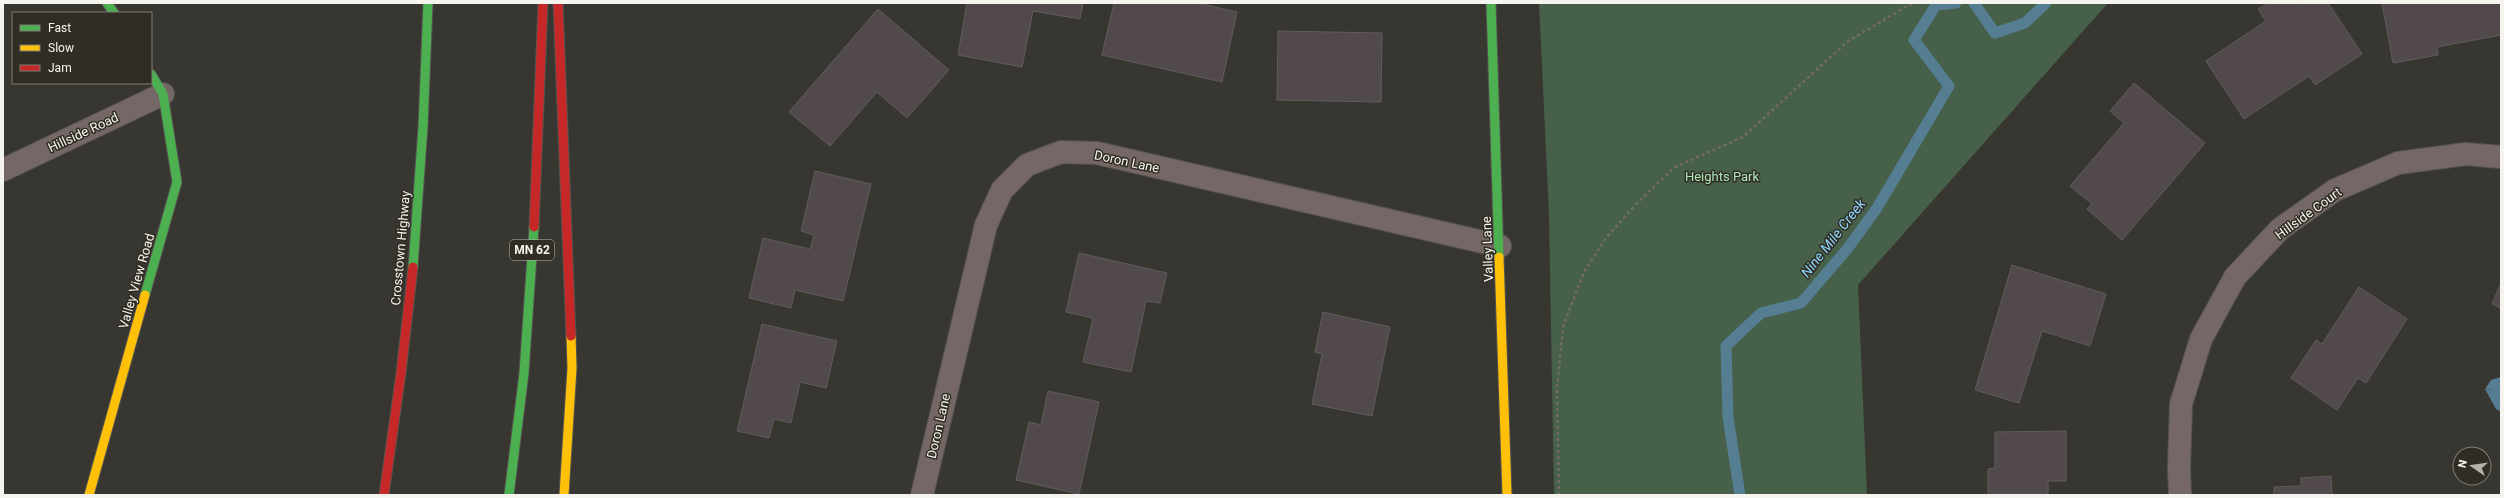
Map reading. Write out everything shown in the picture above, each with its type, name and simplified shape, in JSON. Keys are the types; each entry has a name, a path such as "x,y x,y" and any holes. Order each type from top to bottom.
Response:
{"main road":[{"path":"106,3 113,12"},
{"name":"Crosstown Highway","path":"384,495 400,380 418,210 428,3"},
{"name":"MN 62","path":"509,495 518,438 530,316 543,3"},
{"path":"558,3 572,368 564,495"},
{"name":"Valley Lane","path":"1491,3 1507,495"},
{"name":"Valley View Road","path":"88,495 177,182 163,94 152,76"}],"street":[{"name":"Hillside Road","path":"3,170 163,94"},
{"name":"Doron Lane","path":"922,495 986,225 1002,190 1027,165 1061,152 1098,153 1500,246"},
{"name":"Hillside Court","path":"2180,495 2179,469 2182,404 2201,339 2235,278 2280,229 2335,190 2398,163 2466,154 2501,157"}],"path":[{"path":"1559,495 1558,365 1563,327 1584,272 1606,238 1638,202 1675,167 1743,137 1847,42 1912,3"}],"green space":[{"name":"Heights Park","path":"1539,3 2108,3 1858,285 1867,495 1554,495 1549,214"}],"water":[{"path":"2501,377 2501,412 2496,409 2485,389 2491,380"}],"building":[{"path":"967,3 1083,3 1080,19 1033,11 1022,67 958,55"},
{"path":"1114,3 1198,3 1237,12 1222,82 1102,55"},
{"path":"2268,3 2297,3 2299,6 2303,3 2328,3 2362,54 2315,85 2309,76 2244,119 2206,61 2266,21 2258,9"},
{"path":"2382,3 2501,3 2501,35 2437,47 2438,55 2393,63"},
{"path":"878,9 949,70 907,118 877,92 830,146 789,112"},
{"path":"1278,31 1382,33 1381,102 1277,100"},
{"path":"2134,83 2205,143 2122,240 2087,209 2092,204 2070,186 2124,123 2110,111"},
{"path":"815,171 871,184 843,301 795,290 791,308 749,298 763,238 810,249 814,235 801,231"},
{"path":"1079,253 1167,273 1160,303 1146,301 1131,372 1083,362 1093,318 1066,312"},
{"path":"2012,265 2106,294 2090,346 2042,331 2019,403 1975,390"},
{"path":"2501,283 2501,308 2492,304"},
{"path":"2359,287 2407,319 2366,383 2358,378 2337,410 2291,378 2316,340 2322,344"},
{"path":"1323,312 1390,327 1372,416 1312,404 1322,354 1315,352"},
{"path":"762,324 837,341 826,388 800,382 791,423 774,419 769,438 737,431"},
{"path":"1048,391 1099,402 1079,494 1016,480 1029,422 1041,425"},
{"path":"2066,431 2066,481 2048,481 2048,495 1988,495 1988,469 1995,468 1995,432"},
{"path":"2331,476 2332,495 2274,495 2274,487 2301,486 2301,478"}],"waterway":[{"name":"Nine Mile Creek","path":"1740,495 1728,417 1726,346 1761,313 1801,303 1848,248 1877,208 1949,86 1914,40 1936,5 1956,3"},
{"name":"Nine Mile Creek","path":"1974,3 1995,33 2025,23 2046,3"}],"traffic: fast":[{"path":"107,3 113,12"},
{"path":"413,267 423,127 428,3"},
{"path":"1491,3 1499,257"},
{"path":"145,295 177,182 163,94 152,76"},
{"path":"509,495 524,373 534,227"}],"traffic: slow":[{"path":"1499,257 1507,495"},
{"path":"89,495 145,295"},
{"path":"564,495 572,368 571,336"}],"traffic: jam":[{"path":"534,227 543,3"},
{"path":"558,3 571,336"},
{"path":"384,495 401,373 413,267"}]}
